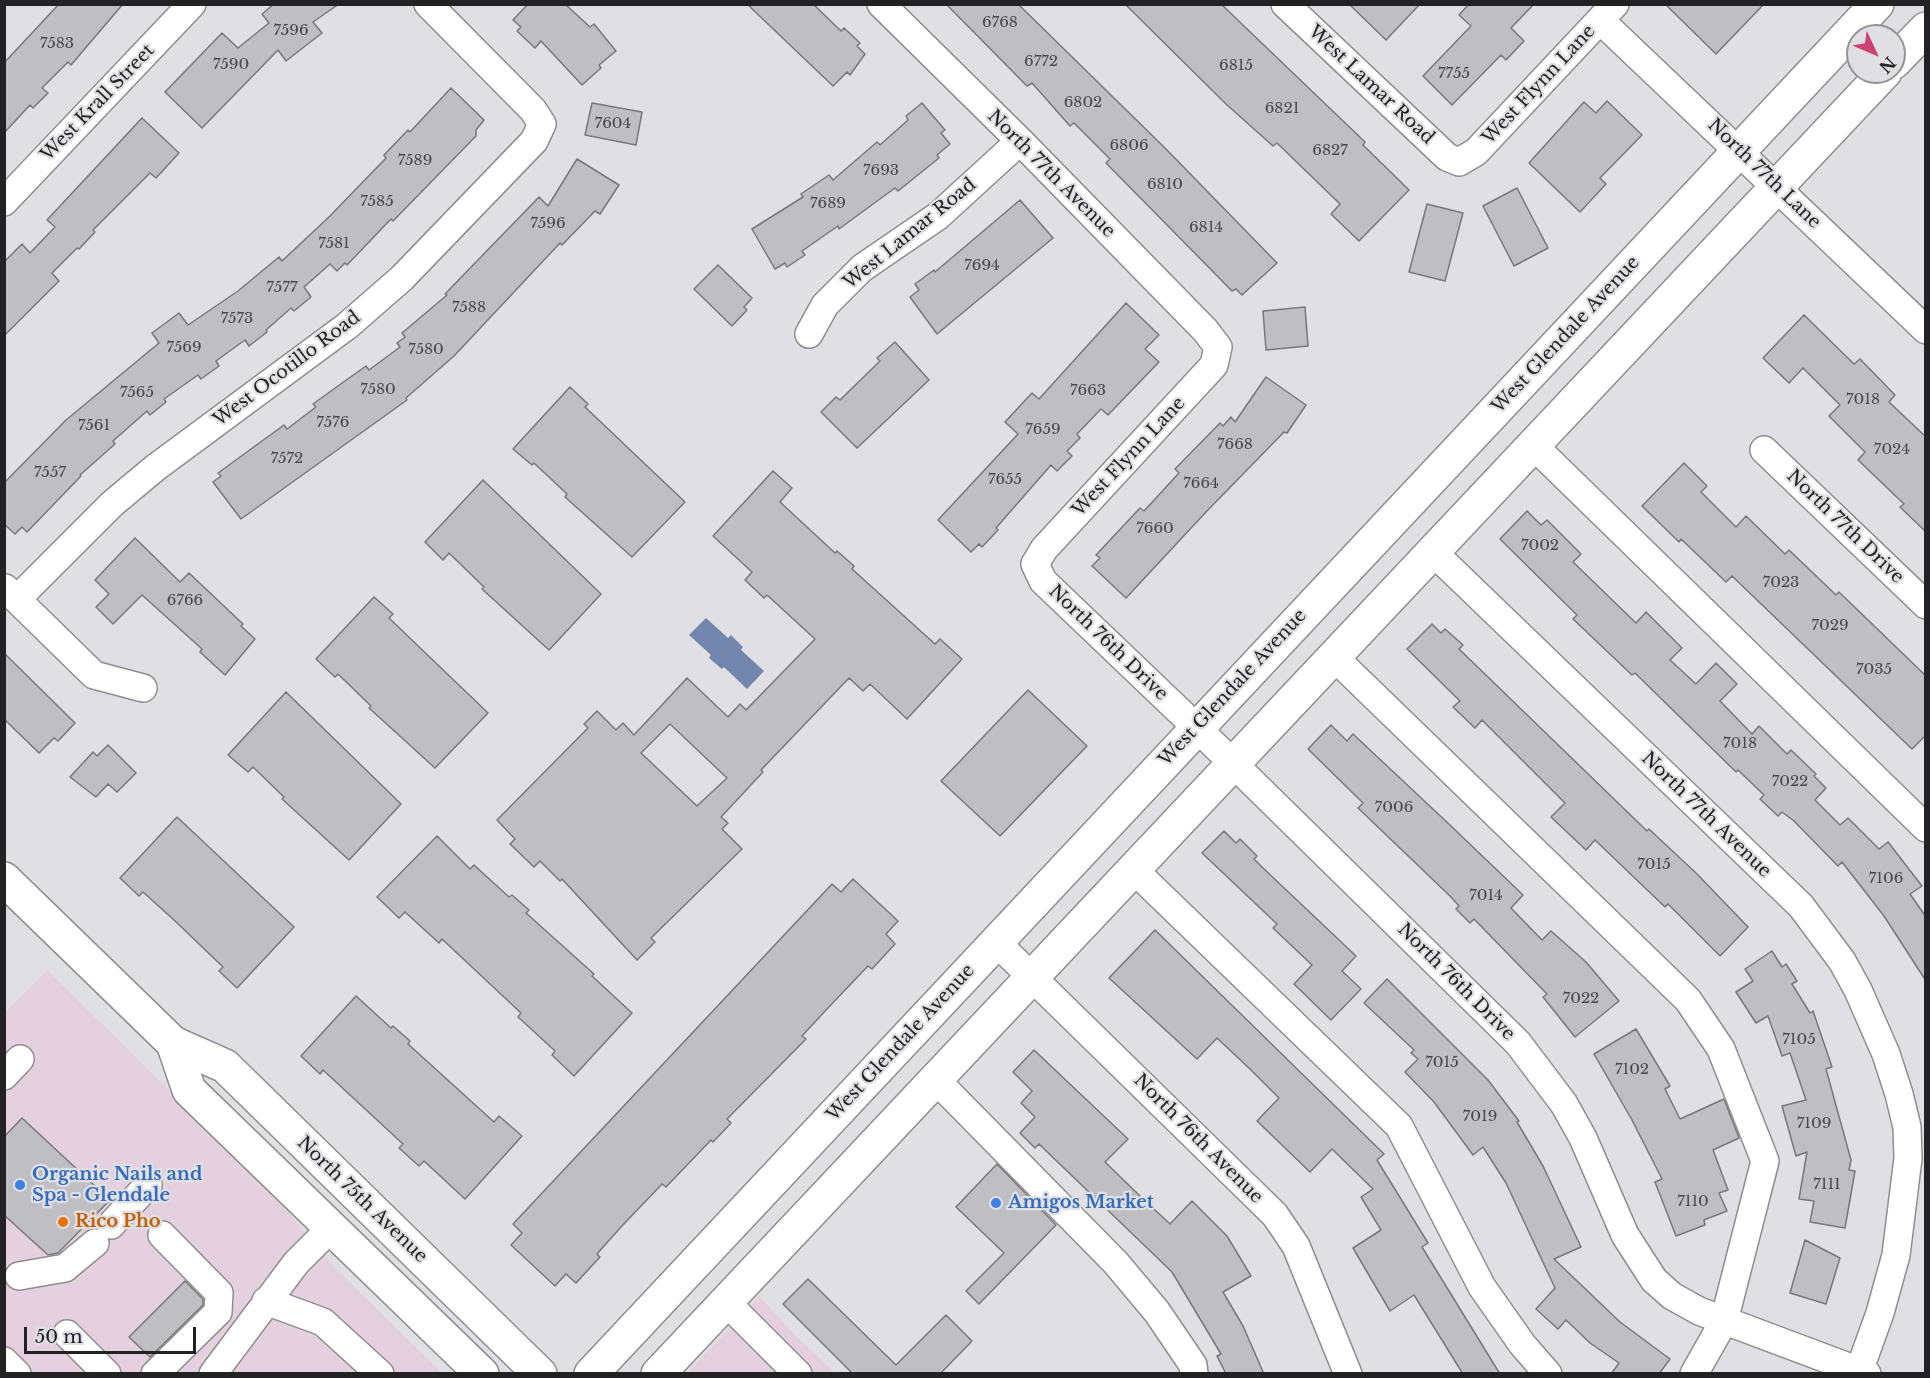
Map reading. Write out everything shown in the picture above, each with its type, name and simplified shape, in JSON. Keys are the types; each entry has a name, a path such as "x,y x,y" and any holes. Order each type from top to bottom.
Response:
{"main road":[{"name":"West Glendale Avenue","path":"591,1374 1877,4"},
{"path":"1906,50 1926,29"},
{"path":"658,1374 1874,84"},
{"name":"North 75th Avenue","path":"4,879 172,1044 225,1066 540,1374"},
{"name":"North 75th Avenue","path":"172,1044 189,1090 482,1374"}],"street":[{"name":"West Krall Street","path":"4,202 192,4"},
{"name":"West Ocotillo Road","path":"11,593 155,468 347,326 402,278 534,141 542,124 533,110 428,4"},
{"name":"North 77th Avenue","path":"880,4 1020,141 1205,330 1218,347"},
{"name":"West Lamar Road","path":"1286,4 1447,157 1459,162"},
{"name":"West Flynn Lane","path":"1459,162 1476,152 1607,12"},
{"name":"North 77th Lane","path":"1607,12 1739,151 1926,330"},
{"name":"West Lamar Road","path":"809,334 825,305 862,268 938,216 1020,141"},
{"name":"West Flynn Lane","path":"1035,564 1044,549 1214,365 1218,347"},
{"path":"1533,445 1926,828"},
{"name":"North 77th Drive","path":"1764,450 1926,605"},
{"name":"North 77th Avenue","path":"1433,552 1800,906 1842,961 1858,990 1916,1126 1896,1255 1861,1372"},
{"name":"North 76th Drive","path":"1035,564 1043,581 1196,727 1518,1043 1564,1104 1583,1138 1625,1235 1654,1280 1672,1296 1724,1321 1861,1372"},
{"path":"11,593 94,675 143,688"},
{"path":"1334,657 1688,1000 1721,1049 1765,1161 1724,1321 1694,1374"},
{"path":"1133,869 1399,1126 1482,1287 1504,1321 1548,1374"},
{"name":"North 76th Avenue","path":"996,942 1275,1215 1296,1246 1348,1374"},
{"path":"936,1080 1116,1263 1157,1312 1192,1365 1194,1374"},
{"path":"19,1276 65,1268 103,1234 148,1185"},
{"path":"213,1374 296,1263 332,1227"},
{"path":"154,1374 218,1312 219,1293 162,1235"},
{"path":"266,1301 323,1322 380,1374"},
{"path":"726,1302 798,1374"},
{"path":"67,1334 107,1374"},
{"path":"4,1360 18,1374"}],"shaded area":[{"path":"47,970 258,1177 334,1267 442,1373 5,1373 4,1014"},
{"path":"759,1296 793,1333 835,1373 687,1374"}],"water":[{"path":"706,618 728,638 731,635 743,647 741,650 764,671 747,689 724,667 722,669 709,658 711,655 689,635"}],"building":[{"path":"59,4 123,4 71,65 68,62 42,88 48,93 33,108 30,105 4,133 4,63"},
{"path":"274,4 339,4 313,22 322,33 286,61 278,50 202,128 165,92 222,33 238,48 269,23 262,14"},
{"path":"528,4 565,4 590,27 594,24 616,51 599,65 601,68 582,85 541,41 535,48 517,31 521,27 513,20"},
{"path":"747,4 813,4 841,31 844,28 860,43 857,46 865,54 850,75 847,72 833,86"},
{"path":"946,4 1018,4 1166,149 1277,263 1242,295 1236,289 1232,291 1106,163 1110,159 1074,123 1070,126 1032,83 1027,86"},
{"path":"1125,4 1221,4 1365,142 1363,145 1409,190 1359,241 1331,214 1340,204 1277,143 1273,146 1226,104"},
{"path":"1349,4 1420,4 1386,40"},
{"path":"1469,4 1534,4 1511,28 1524,41 1506,60 1501,55 1452,105 1423,76 1471,26 1459,15"},
{"path":"1665,4 1764,4 1716,54"},
{"path":"451,88 484,120 476,130 476,136 393,221 391,219 347,265 345,263 337,271 330,264 304,287 311,297 294,311 291,308 249,346 245,340 216,361 219,366 201,379 198,375 164,399 166,402 150,415 147,411 113,441 115,444 80,475 27,532 22,527 15,534 4,524 4,483 66,420 159,343 152,333 179,313 188,325 238,291 279,257 282,261 330,216 386,158 384,155 408,130 410,132"},
{"path":"1607,101 1642,135 1600,178 1606,184 1580,212 1529,163 1584,102 1596,113"},
{"path":"592,103 642,112 636,145 585,135"},
{"path":"922,103 945,130 941,133 950,144 937,155 939,158 898,191 895,188 839,229 838,226 802,251 805,255 787,267 785,263 775,269 752,229 803,197 801,194 829,175 833,180 877,142 880,145 908,120 906,116"},
{"path":"142,118 179,153 156,178 150,173 93,230 95,232 79,249 77,248 52,273 59,281 4,336 4,262 22,244 30,253 55,227 47,220"},
{"path":"577,159 619,185 600,214 595,211 562,245 560,243 454,356 406,398 407,400 241,519 213,482 221,476 218,473 284,425 287,429 316,407 313,404 366,366 369,370 400,347 397,343 405,337 402,333 447,295 445,294 539,197 548,206"},
{"path":"1517,188 1548,248 1514,266 1483,206"},
{"path":"1020,200 1053,238 937,334 910,297 919,290 915,284 934,270 935,272"},
{"path":"1427,204 1463,213 1445,281 1409,272"},
{"path":"718,265 752,298 744,307 747,310 732,326 694,289"},
{"path":"1126,303 1159,335 1145,349 1159,362 1108,415 1101,409 1077,434 1080,438 1067,451 1072,456 1057,471 1051,465 996,528 998,530 982,547 979,544 971,552 938,520 1018,434 1005,422 1032,393 1039,399"},
{"path":"1305,307 1308,346 1266,350 1263,311"},
{"path":"1804,315 1854,364 1860,359 1895,395 1889,402 1926,437 1926,532 1900,507 1904,504 1858,460 1865,452 1829,416 1840,405 1803,368 1789,383 1763,358"},
{"path":"895,342 929,380 857,448 821,412 836,397 840,400 880,361 877,358"},
{"path":"1266,377 1306,405 1287,433 1284,432 1126,598 1092,566 1100,558 1096,555 1140,508 1144,511 1179,473 1175,469 1220,423 1223,426 1231,417 1235,422"},
{"path":"570,387 588,404 585,407 685,502 632,557 565,497 567,494 534,463 532,465 513,449"},
{"path":"1684,463 1707,486 1701,492 1736,527 1746,516 1785,554 1789,550 1836,595 1839,592 1926,676 1926,735 1912,749 1732,576 1726,582 1681,539 1679,542 1642,506"},
{"path":"773,471 792,488 780,502 835,553 837,551 854,566 852,569 935,644 940,639 962,659 907,719 870,684 863,691 849,678 761,770 763,772 721,817 728,823 722,829 742,849 651,938 655,942 637,960 562,879 560,881 540,861 534,867 510,844 515,839 497,820 588,728 584,724 597,711 616,730 623,723 634,735 687,678 728,717 740,704 746,710 815,639 767,595 764,598 745,580 752,572 713,536","holes":["670,724 727,778 697,806 641,753"]},
{"path":"483,480 601,594 549,650 482,589 484,587 449,553 443,560 425,542"},
{"path":"1527,511 1541,525 1547,520 1581,554 1573,562 1636,623 1646,612 1682,648 1670,660 1696,684 1716,663 1737,684 1720,701 1752,734 1759,726 1787,754 1791,750 1816,774 1814,776 1826,788 1815,800 1840,825 1848,818 1879,849 1888,842 1922,886 1910,894 1926,917 1926,981 1884,916 1842,862 1838,866 1794,821 1782,812 1778,816 1760,799 1764,795 1738,770 1736,772 1635,673 1632,675 1573,619 1577,615 1500,539"},
{"path":"135,538 180,582 189,573 243,624 241,626 255,639 225,675 200,652 202,649 142,595 113,624 96,607 109,594 95,580"},
{"path":"374,597 393,614 389,618 488,713 435,768 369,708 371,706 338,674 335,677 316,659"},
{"path":"1432,624 1441,633 1445,629 1463,645 1459,649 1647,831 1649,829 1697,874 1748,927 1720,956 1668,904 1665,907 1595,840 1586,850 1551,817 1565,803 1482,720 1475,728 1453,707 1460,701 1407,649"},
{"path":"4,653 75,723 58,741 54,738 39,753 4,719"},
{"path":"1028,690 1087,746 1000,836 941,781"},
{"path":"286,692 401,804 349,860 282,799 284,797 253,767 248,772 228,755"},
{"path":"1331,725 1347,741 1353,734 1523,895 1511,908 1542,940 1551,931 1586,962 1619,1001 1575,1037 1543,997 1547,994 1474,919 1470,923 1456,909 1459,906 1450,896 1358,808 1363,803 1308,749"},
{"path":"108,745 136,773 117,792 108,784 96,797 70,777 93,752 97,756"},
{"path":"177,817 294,927 237,988 219,971 223,967 174,920 143,892 139,896 120,878"},
{"path":"1224,831 1236,843 1240,839 1257,856 1254,859 1356,956 1342,971 1361,989 1331,1020 1294,984 1312,965 1273,928 1277,924 1202,853"},
{"path":"437,836 470,869 474,865 509,897 512,895 529,910 526,913 594,974 592,976 632,1013 574,1076 552,1055 555,1051 518,1017 521,1013 442,939 439,943 405,912 399,918 377,897"},
{"path":"853,879 898,921 886,934 895,944 872,969 868,966 802,1036 806,1039 727,1119 731,1123 713,1142 711,1140 666,1187 662,1184 621,1227 597,1254 600,1257 576,1283 566,1274 555,1286 511,1245 522,1233 513,1224 832,884 841,892"},
{"path":"1155,930 1384,1154 1377,1160 1428,1243 1422,1247 1500,1374 1463,1374 1414,1295 1390,1311 1353,1248 1381,1230 1361,1197 1373,1189 1332,1149 1310,1172 1257,1121 1279,1098 1251,1070 1217,1038 1197,1059 1109,978"},
{"path":"1772,951 1782,967 1786,964 1797,981 1792,984 1810,1013 1813,1011 1832,1067 1826,1069 1851,1160 1849,1170 1855,1171 1845,1228 1810,1222 1814,1201 1799,1199 1807,1152 1796,1156 1782,1106 1806,1100 1790,1053 1782,1056 1768,1016 1756,1023 1736,992 1753,981 1745,969"},
{"path":"1387,979 1488,1080 1519,1121 1517,1122 1543,1166 1581,1247 1554,1259 1620,1322 1670,1359 1659,1374 1611,1374 1619,1363 1590,1343 1566,1320 1558,1329 1536,1309 1555,1288 1506,1183 1483,1147 1473,1155 1434,1102 1405,1072 1418,1059 1411,1053 1414,1050 1364,1003"},
{"path":"356,996 391,1028 393,1026 410,1041 408,1044 494,1122 499,1116 522,1136 465,1199 424,1161 419,1166 399,1148 403,1144 323,1070 320,1074 301,1056"},
{"path":"1636,1029 1670,1086 1665,1089 1680,1119 1724,1099 1739,1138 1713,1150 1728,1190 1719,1193 1727,1211 1704,1220 1705,1225 1676,1236 1655,1182 1662,1179 1632,1120 1594,1054"},
{"path":"1034,1050 1128,1139 1105,1162 1139,1195 1170,1224 1192,1201 1227,1236 1251,1276 1223,1292 1243,1326 1264,1374 1226,1374 1217,1356 1221,1354 1172,1272 1039,1144 1035,1148 1020,1133 1035,1117 1021,1103 1032,1091 1013,1072"},
{"path":"22,1118 110,1200 58,1253 48,1255 4,1215 4,1137"},
{"path":"997,1164 1056,1225 979,1304 966,1291 1004,1253 956,1207"},
{"path":"1805,1240 1840,1258 1826,1304 1790,1293"},
{"path":"808,1279 896,1365 946,1315 972,1341 940,1374 853,1374 783,1304"},
{"path":"185,1281 203,1299 203,1305 150,1357 129,1337"}],"place":[{"name":"Organic Nails and Spa - Glendale","path":"20,1185"},
{"name":"Amigos Market","path":"996,1203"},
{"name":"Rico Pho","path":"63,1222"}]}
